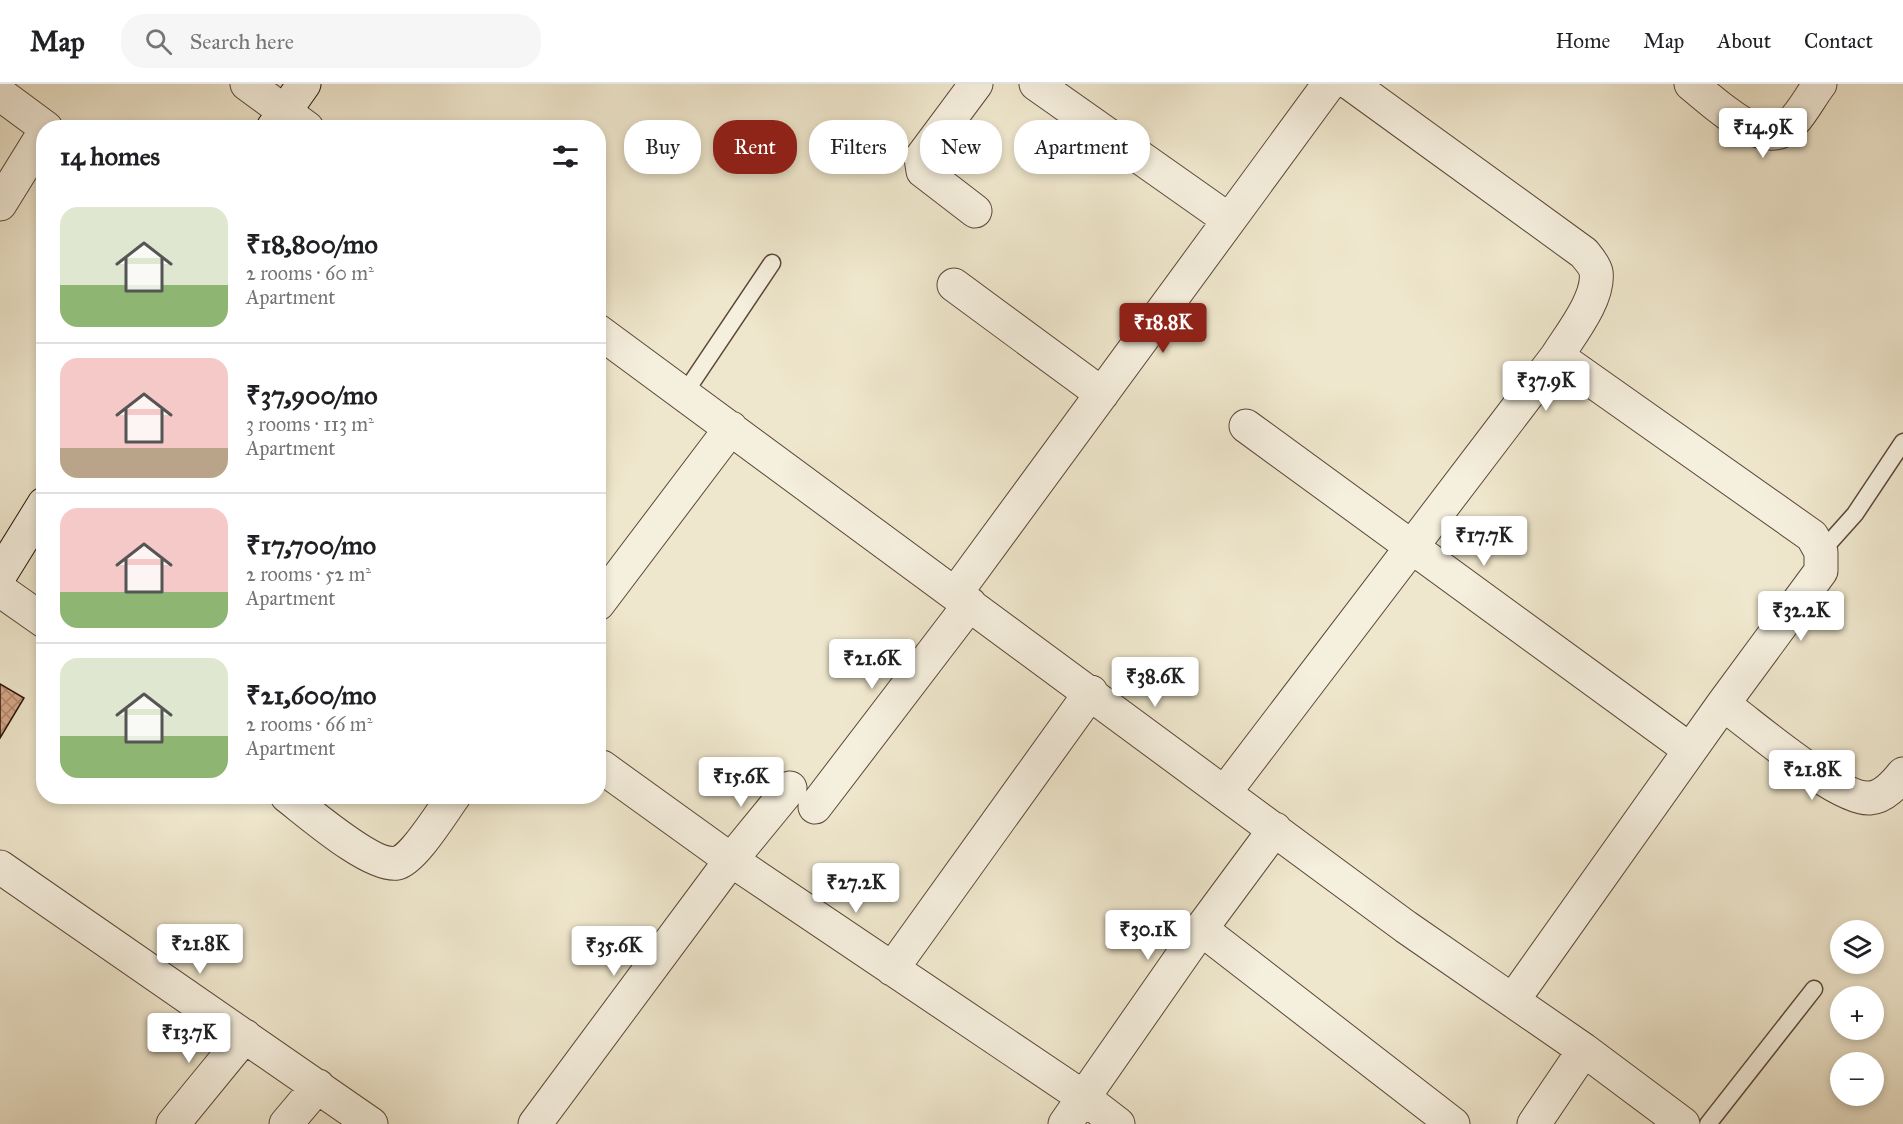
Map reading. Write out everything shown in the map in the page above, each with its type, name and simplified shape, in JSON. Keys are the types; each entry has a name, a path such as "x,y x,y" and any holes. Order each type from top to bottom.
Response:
{"street":[{"path":"8,84 0,94 36,121"},
{"path":"246,84 286,120"},
{"path":"289,120 304,84"},
{"path":"1036,84 1229,220"},
{"path":"1225,792 1557,356 1583,315 1596,286 1596,270 1584,253 1351,84"},
{"path":"1691,84 1749,128 1765,133 1780,132 1791,124 1820,84"},
{"path":"535,1124 731,860 802,797 962,599 1102,394 1229,220 1318,88"},
{"path":"962,89 921,158 922,171 975,211"},
{"path":"0,204 36,146"},
{"path":"954,285 1102,394"},
{"path":"606,337 1091,692 1406,927 1584,1050 1683,1124"},
{"path":"1513,1000 1723,704 1821,571 1821,552 1812,536 1557,356"},
{"path":"1246,426 1690,750"},
{"path":"606,593 731,428"},
{"path":"0,575 36,517"},
{"path":"0,590 36,615"},
{"path":"892,969 1091,692"},
{"path":"1723,704 1818,776 1849,793 1869,799 1881,796 1903,774"},
{"path":"606,769 731,860 1083,1097 1119,1124"},
{"path":"298,804 367,854 383,862 398,863 410,855 448,804"},
{"path":"1065,1124 1201,929 1275,829"},
{"path":"0,867 371,1124"},
{"path":"1201,929 1453,1124"},
{"path":"173,1124 245,1036"},
{"path":"1534,1124 1584,1050"},
{"path":"286,1124 318,1086"}],"lane":[{"path":"684,394 772,263"},
{"path":"1821,552 1855,514 1903,442"},
{"path":"1708,1124 1814,989"}],"building":[{"path":"0,684 24,698 0,738"}]}
